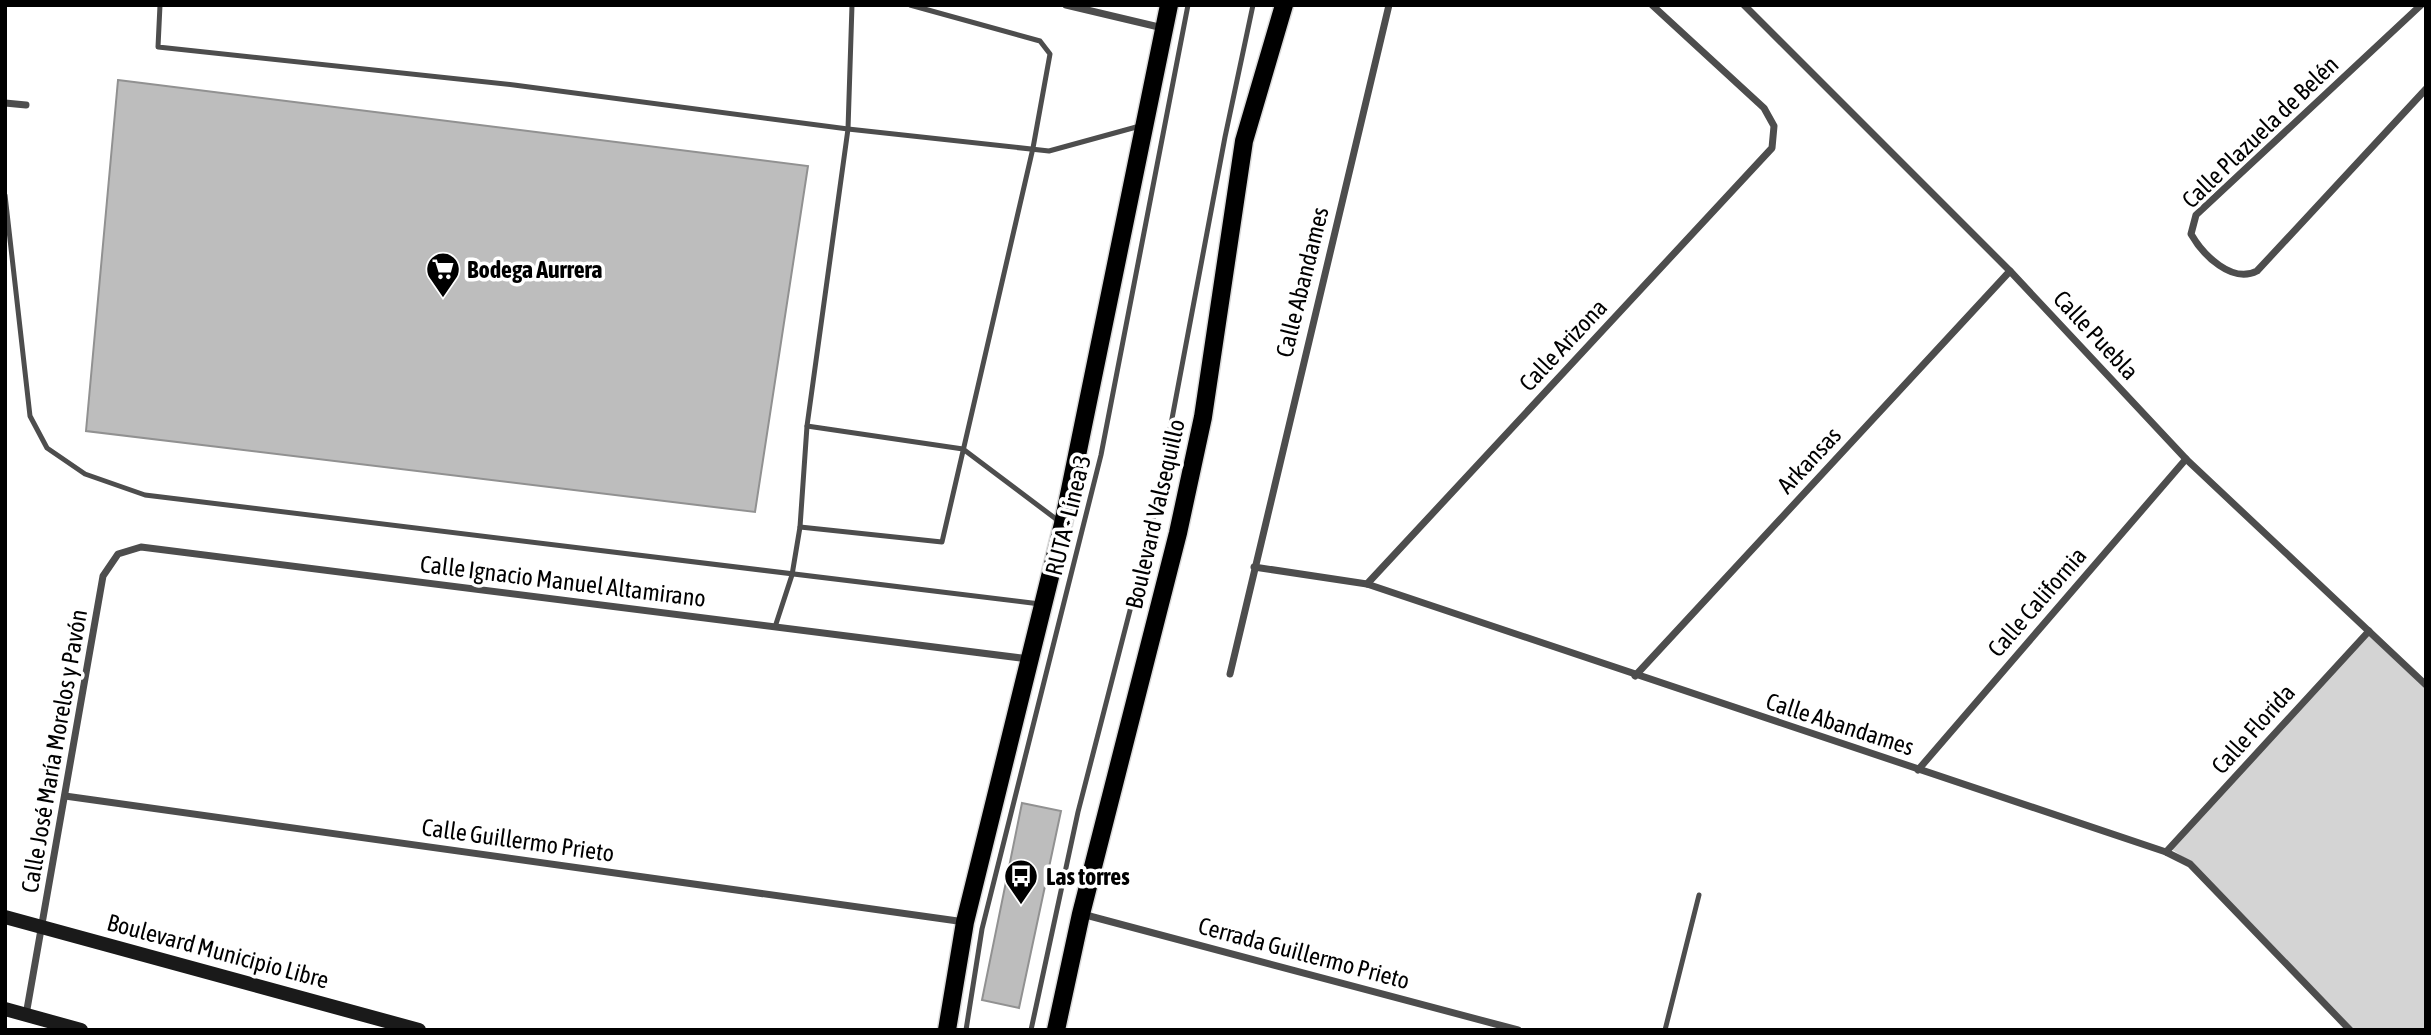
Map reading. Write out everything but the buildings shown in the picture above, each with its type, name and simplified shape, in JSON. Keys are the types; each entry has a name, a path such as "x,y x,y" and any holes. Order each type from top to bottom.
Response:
{"main road":[{"path":"947,1030 965,922 1063,524 1169,5"},
{"name":"Boulevard Valsequillo","path":"1056,1030 1082,914 1178,533 1203,416 1244,141 1283,5"},
{"name":"Boulevard Municipio Libre","path":"5,917 419,1030"},
{"path":"5,1009 80,1030"}],"street":[{"path":"1066,5 1163,28"},
{"name":"Calle Abandames","path":"1230,674 1389,5"},
{"name":"Calle Arizona","path":"1367,584 1772,148 1774,126 1764,108 1653,5"},
{"name":"Calle Puebla","path":"1744,5 1828,86 2010,271 2186,459 2426,685"},
{"name":"Calle Plazuela de Belén","path":"2421,5 2196,215 2191,234 2195,242 2230,273 2241,276 2257,271 2426,89"},
{"path":"5,103 26,105"},
{"name":"Arkansas","path":"1635,676 2010,271"},
{"name":"Calle California","path":"1918,770 2186,459"},
{"name":"Calle Ignacio Manuel Altamirano","path":"103,576 118,554 141,547 1029,660"},
{"name":"Calle Abandames","path":"1254,567 1367,584 2166,852 2190,864 2350,1030"},
{"name":"Calle José María Morelos y Pavón","path":"26,1014 44,928 103,576"},
{"name":"Calle Florida","path":"2166,852 2369,631"},
{"name":"Calle Guillermo Prieto","path":"65,796 965,922"},
{"name":"Cerrada Guillermo Prieto","path":"1082,914 1518,1030"}],"lane":[{"path":"160,5 158,47 514,85 848,129 1049,151 1143,125"},
{"path":"775,627 792,575 800,527 807,426 848,129 852,5"},
{"path":"800,527 942,542 1032,148 1050,54 1040,41 910,5"},
{"name":"RUTA - Línea 3","path":"966,1030 982,929 1101,455 1188,5"},
{"path":"1031,1030 1078,812 1152,525 1225,137 1254,5"},
{"path":"5,195 30,416 47,448 85,474 145,495 1043,604"},
{"path":"807,426 963,449 1063,524"},
{"path":"1665,1030 1699,895"}],"shaded area":[{"path":"2371,633 2426,686 2426,1030 2355,1030 2191,862 2171,849"}],"place":[{"name":"Bodega Aurrera","path":"443,299"},
{"name":"Las torres","path":"1021,906"}]}
